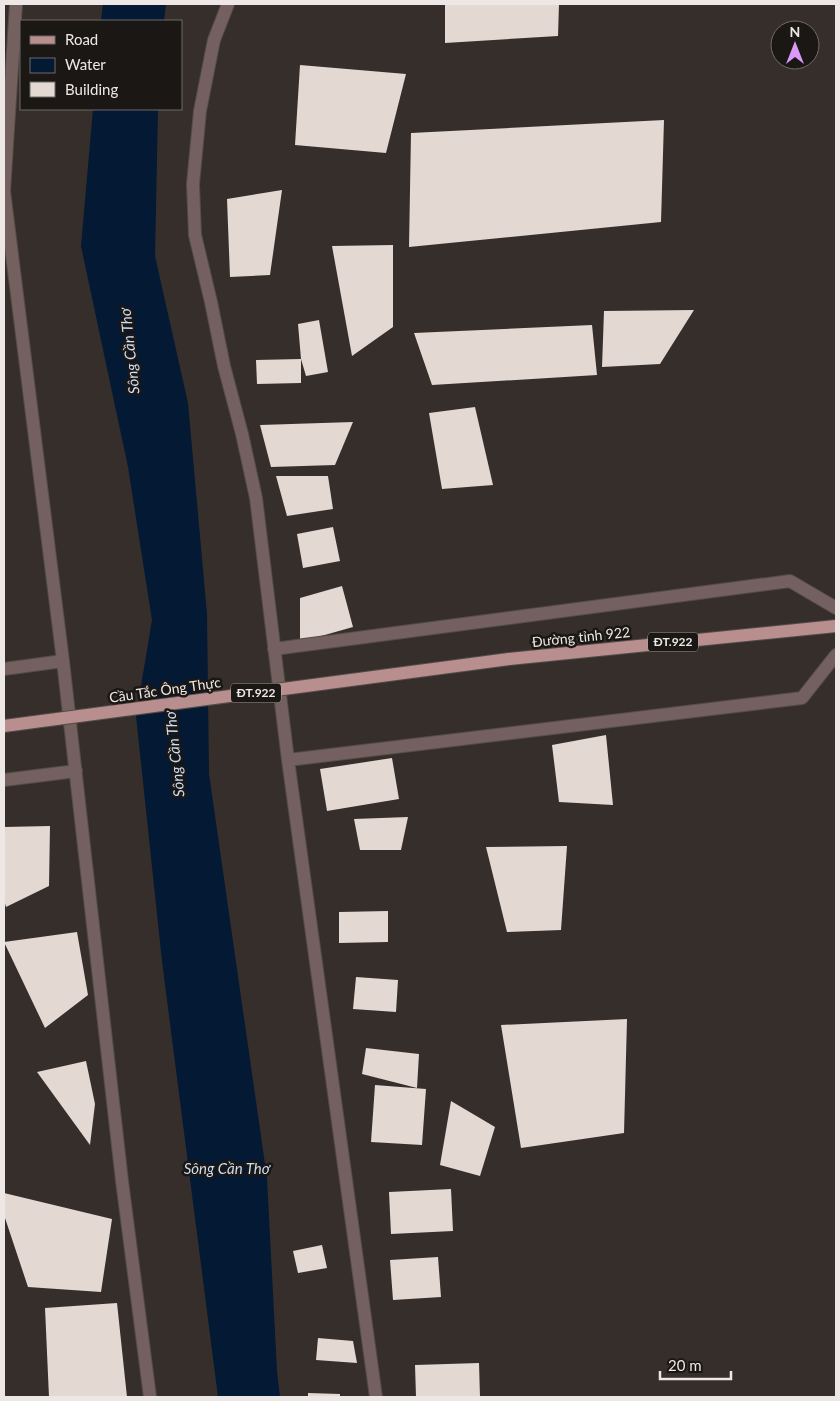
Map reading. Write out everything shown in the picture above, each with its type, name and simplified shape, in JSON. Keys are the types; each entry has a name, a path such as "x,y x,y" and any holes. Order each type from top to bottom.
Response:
{"main road":[{"name":"Đường tỉnh 922","path":"509,659 836,626"},
{"name":"Cầu Tắc Ông Thực","path":"4,726 509,659"}],"street":[{"path":"16,4 4,192 63,661 122,1181 150,1397"},
{"path":"228,4 214,40 200,111 194,184 195,235 256,498 288,760 376,1397"},
{"path":"274,649 790,582 836,608"},
{"path":"288,760 802,698 836,655"},
{"path":"4,668 63,661"},
{"path":"4,780 76,771"}],"water":[{"path":"103,4 166,4 164,20 101,20"},
{"name":"Sông Cần Thơ","path":"93,110 158,110 155,256 188,403 207,614 209,774 267,1178 280,1397 218,1397 162,961 136,716 152,620 128,467 81,246"}],"building":[{"path":"445,4 559,4 558,36 445,43"},
{"path":"300,65 406,74 386,153 295,145"},
{"path":"664,120 661,222 409,247 411,133"},
{"path":"282,190 270,275 230,277 227,199"},
{"path":"393,245 393,327 352,356 332,246"},
{"path":"694,310 660,364 602,367 604,311"},
{"path":"319,320 328,372 306,376 301,359 298,324"},
{"path":"592,325 597,375 432,385 414,333"},
{"path":"301,359 301,383 257,384 256,360"},
{"path":"475,407 493,485 442,489 429,413"},
{"path":"353,422 335,465 271,467 260,425"},
{"path":"276,476 328,476 333,509 287,516"},
{"path":"333,527 340,561 303,568 297,534"},
{"path":"342,586 353,627 300,642 300,598"},
{"path":"606,735 613,805 559,802 552,745"},
{"path":"392,758 399,799 327,811 320,769"},
{"path":"408,817 401,850 360,850 354,819"},
{"path":"50,826 49,886 6,907 4,900 4,827"},
{"path":"567,846 561,930 507,932 486,847"},
{"path":"388,911 388,942 339,943 339,912"},
{"path":"77,932 88,995 45,1028 4,942"},
{"path":"356,977 398,980 396,1012 353,1009"},
{"path":"627,1019 624,1133 521,1148 501,1025"},
{"path":"366,1048 419,1054 417,1088 362,1074"},
{"path":"86,1061 95,1104 90,1145 37,1072"},
{"path":"375,1085 426,1089 422,1145 371,1142"},
{"path":"451,1101 495,1127 480,1176 440,1165"},
{"path":"451,1189 453,1231 391,1234 389,1192"},
{"path":"4,1193 112,1219 101,1292 28,1287 4,1215"},
{"path":"322,1245 327,1268 298,1273 293,1251"},
{"path":"438,1257 441,1297 393,1300 390,1260"},
{"path":"117,1303 127,1397 49,1397 45,1308"},
{"path":"318,1338 353,1341 357,1363 316,1360"},
{"path":"479,1363 480,1397 416,1397 415,1365"},
{"path":"308,1393 340,1394 340,1397 308,1397"}]}
